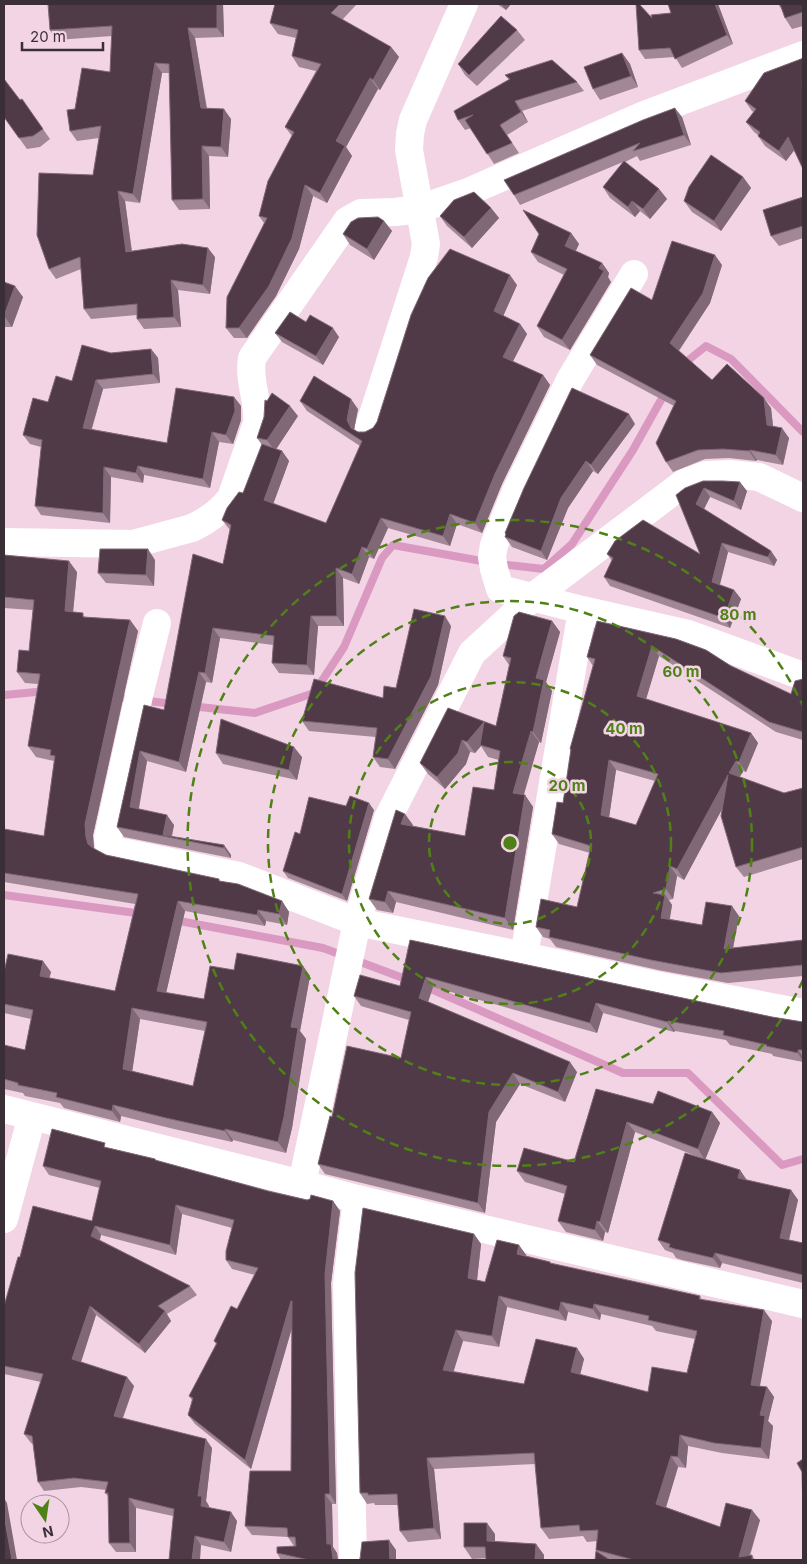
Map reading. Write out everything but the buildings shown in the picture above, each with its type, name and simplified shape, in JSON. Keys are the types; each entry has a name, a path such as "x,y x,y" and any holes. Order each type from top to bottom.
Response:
{"street":[{"path":"369,427 424,256 426,244 410,150 412,127 464,4"},
{"path":"4,542 133,544 192,528 201,524 224,507 231,498 257,422 258,414 250,372 252,358 347,221 361,213 419,209 468,192 644,115 803,55"},
{"path":"634,274 570,380 516,492 494,545 493,563 500,589 688,634 803,676"},
{"path":"302,1184 355,931 388,818 472,653 533,597 684,482 706,475 730,474 760,477 803,498"},
{"path":"524,956 582,610"},
{"path":"157,623 108,838 109,846 117,851 240,876 355,931 524,956 655,985 803,1013"},
{"path":"4,1109 357,1199 803,1304"},
{"path":"4,1219 32,1116"},
{"path":"353,1560 348,1283 357,1199"}],"waterway":[{"path":"681,366 706,346 731,359 803,432"},
{"path":"498,564 544,569 572,544 633,450 666,391"},
{"path":"190,706 255,713 314,693 344,647 382,558 393,545 487,562"},
{"path":"4,695 47,691"},
{"path":"113,697 174,704"},
{"path":"4,895 143,914"},
{"path":"174,920 323,948 411,981"},
{"path":"424,986 623,1073 688,1073 782,1165 803,1159"}]}
